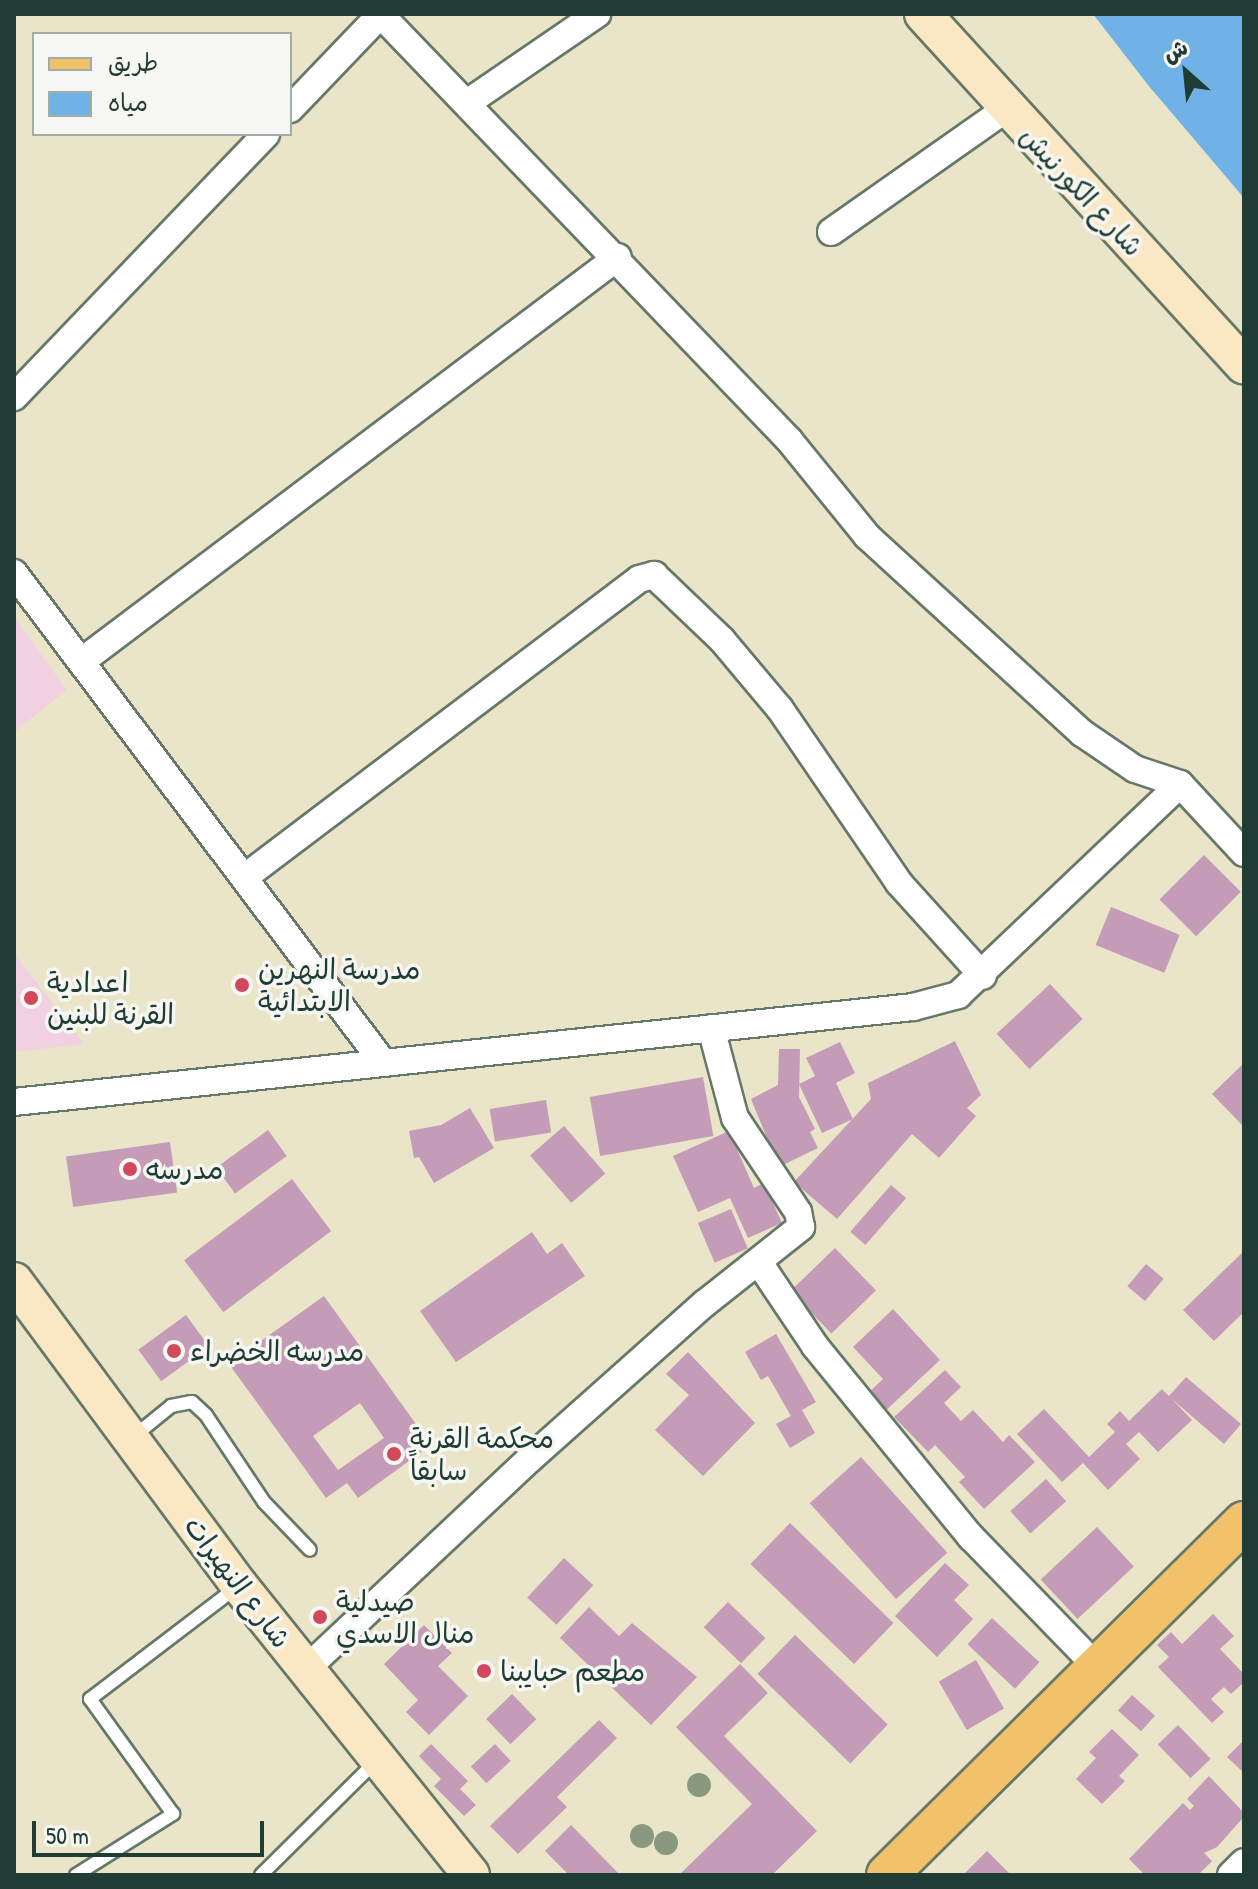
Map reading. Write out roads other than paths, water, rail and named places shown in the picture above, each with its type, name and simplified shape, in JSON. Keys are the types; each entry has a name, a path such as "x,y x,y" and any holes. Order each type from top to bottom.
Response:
{"main road":[{"path":"887,1875 1244,1522"}],"street":[{"path":"292,107 380,14 618,257 789,440 867,536 1082,733 1135,769 1180,784 1244,853"},
{"path":"467,103 597,14"},
{"name":"شارع الكورنيش","path":"923,14 1006,109 1244,366"},
{"path":"831,232 1006,109"},
{"path":"14,397 264,136"},
{"path":"82,661 618,257"},
{"path":"14,573 382,1061"},
{"path":"245,877 639,579 654,575 722,640 780,709 899,883 983,976"},
{"path":"14,1102 913,1007 958,995 983,976 1180,784"},
{"path":"305,1670 543,1447 704,1304 760,1264 801,1227 798,1212 735,1118 711,1028"},
{"path":"760,1264 815,1346 971,1537 1098,1668"},
{"name":"شارع النهيرات","path":"14,1281 239,1585 471,1875"},
{"path":"1231,1875 1244,1862"}],"lane":[{"path":"130,1439 171,1406 192,1402 206,1415 264,1502 310,1550"},
{"path":"76,1875 173,1814 90,1699 239,1585"},
{"path":"261,1875 377,1760"}],"water":[{"path":"1093,14 1244,14 1244,198 1148,85"}],"place":[{"name":"مدرسة النهرين الابتدائية","path":"242,985"},
{"name":"اعدادية القرنة للبنين","path":"31,998"},
{"name":"مدرسه","path":"130,1169"},
{"name":"مدرسه الخضراء","path":"174,1351"},
{"name":"محكمة القرنة سابقاً","path":"394,1454"},
{"name":"صيدلية منال الاسدي","path":"320,1617"},
{"name":"مطعم حبايبنا","path":"484,1671"}]}
